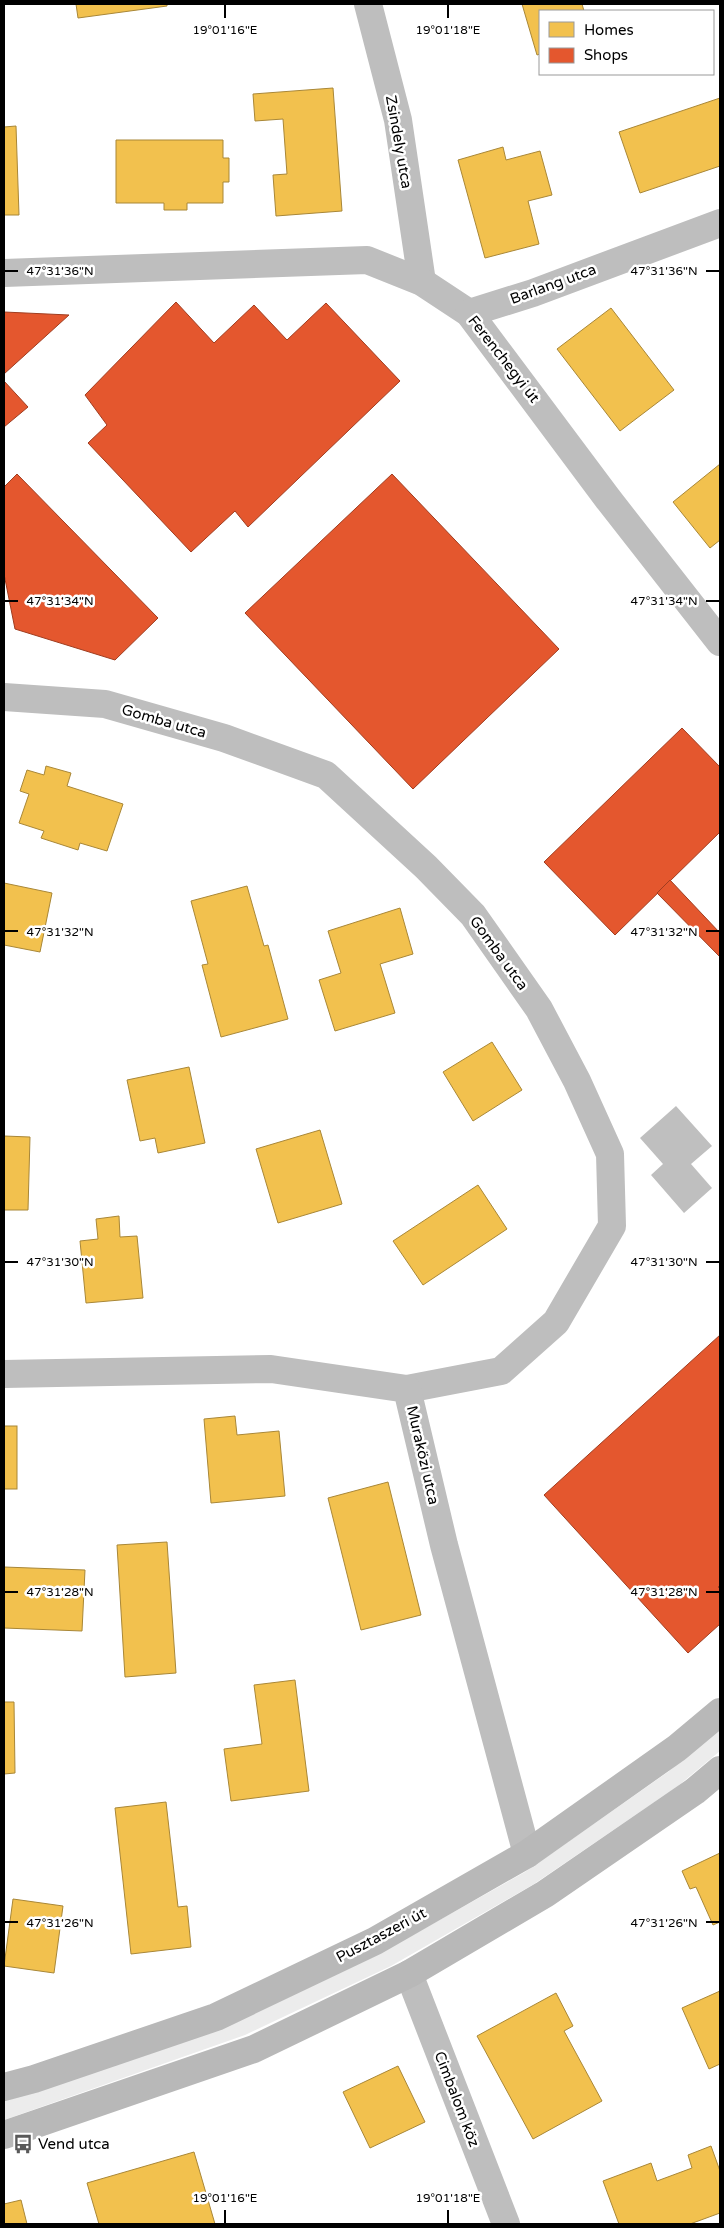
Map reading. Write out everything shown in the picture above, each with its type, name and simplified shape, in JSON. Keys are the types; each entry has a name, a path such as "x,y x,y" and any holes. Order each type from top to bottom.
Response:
{"street":[{"name":"Zsindely utca","path":"368,4 398,120 422,282"},
{"name":"Barlang utca","path":"469,313 533,293 720,223"},
{"name":"Ferenchegyi út","path":"4,273 367,260 422,282 469,313 608,499 720,642"},
{"name":"Gomba utca","path":"4,697 105,704 224,738 326,775 426,867 473,916 539,1009 577,1081 610,1154 612,1226 556,1322 501,1371 407,1389"},
{"name":"Muraközi utca","path":"4,1374 271,1369 407,1389 444,1545 527,1854"},
{"name":"Pusztaszeri út","path":"4,2087 34,2079 216,2017 375,1941 527,1854 677,1748 720,1712"},
{"path":"4,2135 254,2049 409,1974 546,1894 694,1791 720,1770"},
{"name":"Cimbalom köz","path":"409,1974 506,2224"}],"shaded area":[{"path":"676,1106 712,1146 691,1164 712,1188 684,1213 651,1175 663,1164 640,1138"},
{"path":"720,1728 720,1751 678,1786 534,1884 391,1966 245,2035 4,2120 4,2099 379,1954 525,1872 668,1772"}],"building: Homes":[{"path":"76,4 167,4 167,6 78,18"},
{"path":"522,4 582,4 584,10 539,10 539,54 537,55"},
{"path":"333,88 342,211 276,216 273,175 287,174 283,119 255,121 253,94"},
{"path":"720,98 720,166 640,193 619,132"},
{"path":"16,126 19,215 4,215 4,127"},
{"path":"116,140 223,140 223,158 229,158 229,182 223,182 223,203 187,203 187,210 164,210 164,203 116,203"},
{"path":"503,147 506,160 540,151 552,195 528,201 539,244 485,258 458,160"},
{"path":"611,308 674,390 620,431 557,349"},
{"path":"720,464 720,540 710,548 673,502"},
{"path":"46,766 71,773 67,786 123,804 107,851 80,843 78,850 41,838 44,831 19,823 29,794 20,791 27,770 44,775"},
{"path":"4,883 52,893 40,952 4,945"},
{"path":"247,886 264,946 268,945 288,1019 221,1037 202,965 208,964 191,901"},
{"path":"400,908 413,954 380,964 395,1013 335,1031 319,980 341,973 328,931"},
{"path":"492,1042 522,1090 473,1121 443,1072"},
{"path":"189,1067 205,1143 158,1153 155,1138 140,1141 127,1080"},
{"path":"320,1130 342,1204 278,1223 256,1149"},
{"path":"4,1136 30,1137 28,1210 4,1210"},
{"path":"478,1185 507,1229 423,1285 393,1241"},
{"path":"119,1216 120,1237 137,1236 143,1298 86,1303 80,1241 98,1239 96,1219"},
{"path":"235,1416 237,1435 279,1431 285,1496 211,1503 204,1419"},
{"path":"4,1426 17,1426 17,1489 4,1489"},
{"path":"388,1482 421,1615 361,1630 328,1498"},
{"path":"167,1542 176,1673 125,1677 117,1545"},
{"path":"4,1567 85,1570 82,1631 4,1628"},
{"path":"295,1680 309,1791 231,1801 224,1749 262,1744 254,1685"},
{"path":"4,1702 14,1702 15,1773 4,1774"},
{"path":"166,1802 178,1907 187,1906 191,1947 131,1954 115,1808"},
{"path":"720,1853 720,1922 713,1925 696,1887 690,1889 682,1871"},
{"path":"13,1899 63,1906 54,1973 4,1966"},
{"path":"720,1991 720,2064 709,2069 682,2008"},
{"path":"556,1993 573,2026 564,2031 602,2101 533,2139 477,2036"},
{"path":"398,2066 425,2122 370,2148 343,2092"},
{"path":"711,2146 720,2171 720,2213 690,2224 619,2224 603,2181 651,2163 657,2181 692,2168 688,2155"},
{"path":"194,2152 215,2224 99,2224 87,2183"},
{"path":"21,2200 27,2224 4,2224 4,2204"}],"building: Shops":[{"path":"176,302 214,343 254,305 287,340 326,303 400,381 248,527 235,511 191,552 88,443 107,425 85,395"},
{"path":"4,312 69,315 4,374"},
{"path":"4,381 28,407 4,427"},
{"path":"17,474 158,618 115,660 15,629 4,574 4,487"},
{"path":"392,474 559,649 413,789 245,613"},
{"path":"682,728 720,767 720,832 615,935 544,862"},
{"path":"670,880 720,933 720,957 657,893"},
{"path":"720,1335 720,1585 718,1587 720,1589 720,1624 688,1653 544,1495"}],"place":[{"name":"Vend utca","path":"23,2144"}]}
